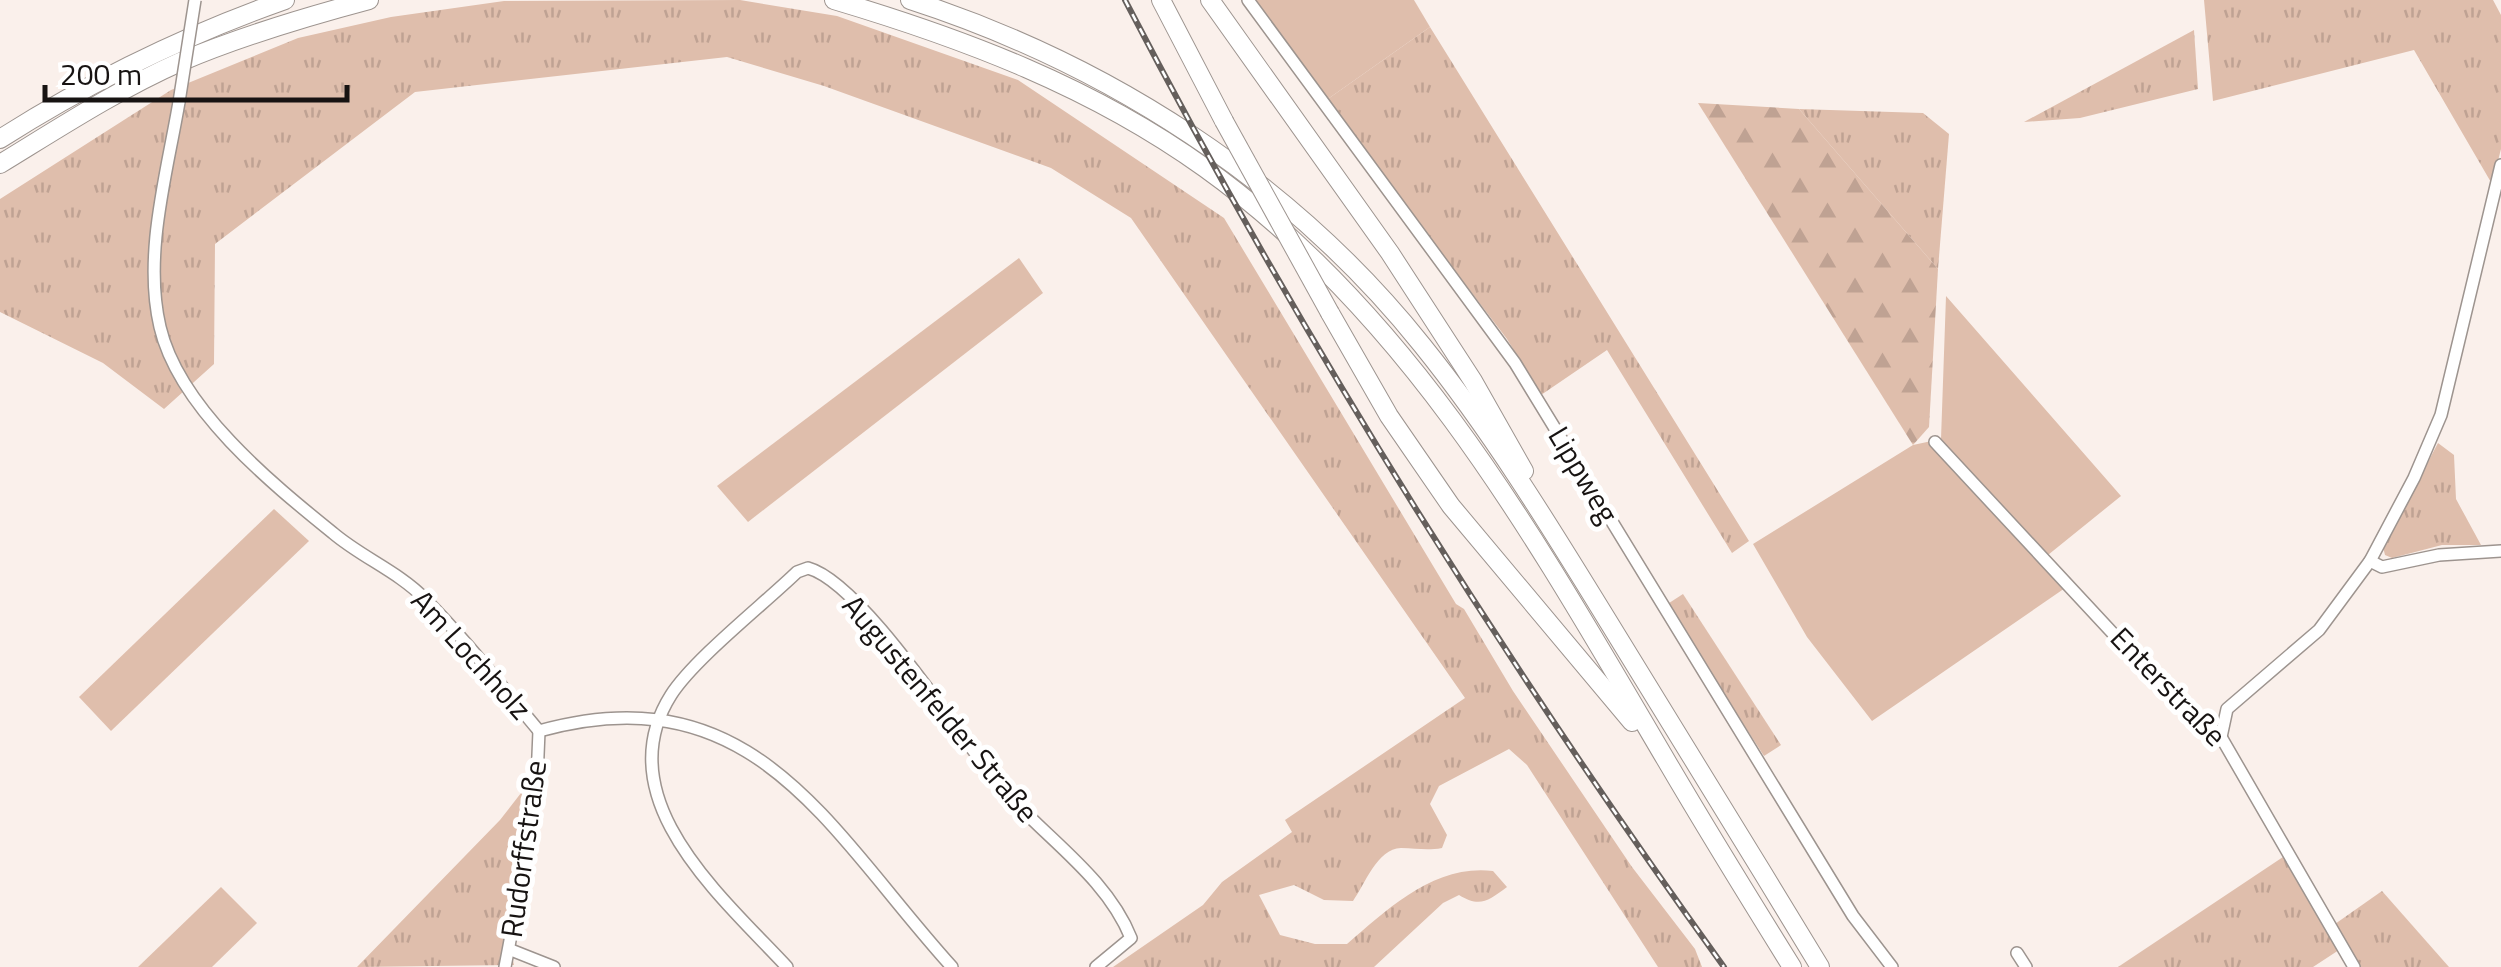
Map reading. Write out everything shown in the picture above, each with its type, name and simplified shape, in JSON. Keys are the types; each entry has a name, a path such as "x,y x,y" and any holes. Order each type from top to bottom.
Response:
{"highway":[{"path":"0,139 87,84 173,42 285,0"},
{"path":"0,164 104,99 180,62 290,21 369,0"},
{"path":"834,0 930,28 1032,68 1111,109 1204,167 1276,224 1355,299 1412,366 1489,468 1792,967"},
{"path":"910,0 1036,48 1120,89 1210,147 1285,205 1370,285 1420,342 1549,526 1820,967"},
{"path":"1161,0 1389,416 1451,506 1666,760"},
{"path":"1210,0 1390,253 1473,381 1512,445 1549,526"}],"street":[{"name":"Am Lochholz","path":"194,0 157,232 160,328 184,383 224,434 332,533 424,597 539,731 616,716 662,717 722,736 790,780 952,967"},
{"name":"Lippweg","path":"1248,0 1515,363 1834,885 1892,967"},
{"path":"2221,737 2226,709 2319,630 2370,561 2436,428 2501,165"},
{"name":"Enterstraße","path":"1935,442 2199,726 2221,737 2354,967"},
{"path":"2370,561 2382,566 2439,555 2501,552"},
{"name":"Augustenfelder Straße","path":"662,717 677,686 798,572 818,571 896,649 1026,816 1104,892 1131,938 1096,967"},
{"path":"662,717 654,748 657,792 678,846 788,967"},
{"name":"Rudorffstraße","path":"505,967 536,803 539,731"},
{"path":"511,950 554,967"},
{"path":"2017,953 2026,967"}],"green space":[{"path":"740,0 837,16 1018,80 1224,218 1456,604 1464,609 1513,691 1632,867 1695,949 1702,967 1658,967 1527,765 1509,749 1439,786 1430,804 1447,835 1442,848 1401,848 1385,854 1353,901 1324,900 1294,885 1259,895 1280,935 1315,944 1347,944 1413,892 1451,875 1493,871 1507,887 1484,901 1459,895 1443,903 1374,967 1113,967 1203,905 1222,882 1292,832 1285,820 1465,698 1131,218 1051,168 824,86 727,57 415,92 215,244 214,364 164,409 103,363 0,312 0,199 171,90 298,38 391,17 504,1"},
{"path":"1254,0 1414,0 1430,27 1325,101"},
{"path":"2204,0 2493,0 2501,15 2501,149 2492,184 2414,50 2213,101"},
{"path":"1430,27 1749,541 1732,553 1607,350 1541,395 1507,339 1325,101"},
{"path":"2194,30 2198,89 2080,118 2024,122"},
{"path":"1698,103 1799,109 1938,269 1929,427 1913,445"},
{"path":"1799,109 1923,113 1949,134 1938,269"},
{"path":"1019,258 1043,293 748,522 717,486"},
{"path":"1946,296 2121,496 2043,559 2068,586 1872,721 1807,637 1753,544 1913,445 1941,439"},
{"path":"2438,443 2454,455 2456,499 2481,545 2442,545 2392,558 2385,555 2383,547"},
{"path":"274,509 309,541 111,731 79,697"},
{"path":"1683,594 1781,745 1764,756 1666,605"},
{"path":"528,784 508,938 514,965 357,967 500,820"},
{"path":"2286,855 2339,950 2313,967 2118,967"},
{"path":"221,887 257,923 212,967 138,967"},
{"path":"2382,891 2449,967 2360,967 2335,924"}],"railway":[{"path":"1125,0 1261,250 1407,494 1561,733 1724,967"}]}
